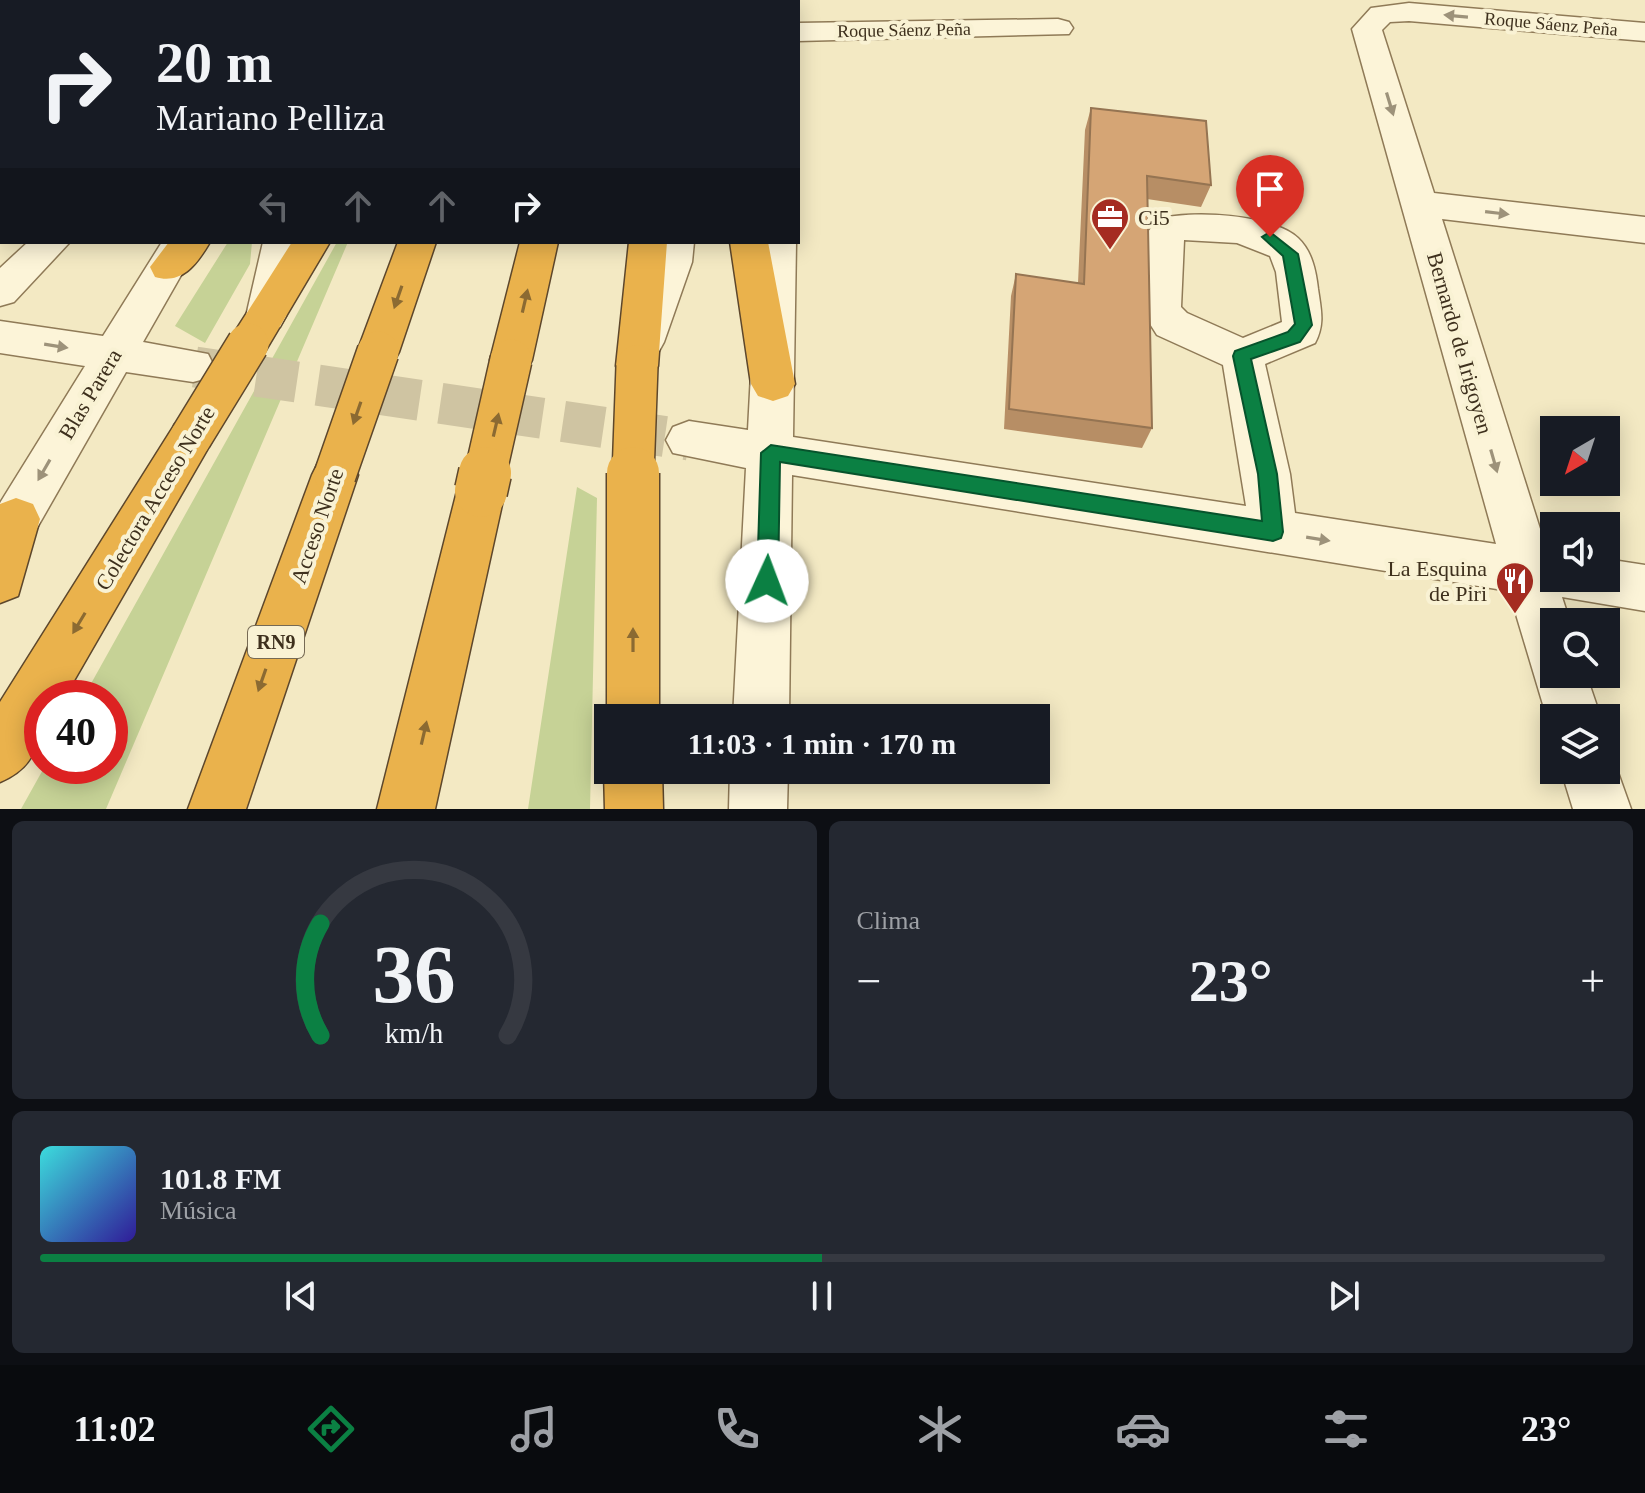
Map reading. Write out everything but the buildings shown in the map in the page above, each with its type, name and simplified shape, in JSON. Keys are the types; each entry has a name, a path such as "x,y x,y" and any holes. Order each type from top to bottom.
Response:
{"highway":[{"name":"Colectora Acceso Norte","path":"0,754 310,244"},
{"name":"Acceso Norte","path":"217,809 416,244"},
{"path":"406,809 539,244"},
{"path":"633,704 632,491 637,361 648,244"},
{"path":"749,244 773,384"},
{"path":"0,580 8,533"},
{"path":"633,784 634,809"}],"street":[{"name":"Roque Sáenz Peña","path":"1367,29 1381,14 1409,12 1645,32"},
{"name":"Roque Sáenz Peña","path":"800,32 1058,28"},
{"name":"Bernardo de Irigoyen","path":"1367,29 1420,204 1540,544"},
{"path":"1420,204 1645,230"},
{"path":"0,292 49,244"},
{"path":"257,330 281,244"},
{"path":"637,361 673,262 675,244"},
{"path":"762,704 777,244"},
{"name":"Blas Parera","path":"8,533 113,354 180,250"},
{"path":"0,337 193,366"},
{"path":"1242,356 1267,474 1273,532"},
{"path":"689,440 1540,573"},
{"path":"1620,585 1645,588"},
{"path":"758,809 759,784"},
{"path":"1594,784 1602,809"}],"green space":[{"path":"227,244 252,244 250,264 205,343 175,326"},
{"path":"336,244 347,244 128,757 128,680 93,680"},
{"path":"577,487 597,498 590,809 528,809"},
{"path":"35,784 117,784 106,809 21,809"}],"tunnel":[{"path":"195,367 689,440"}],"place":[{"name":"Ci5","path":"1110,251"},
{"name":"La Esquina de Piri","path":"1515,615"}],"route":[{"path":"767,581 771,453 1273,532 1267,474 1242,356 1294,337 1303,325 1290,254 1270,237"}]}
